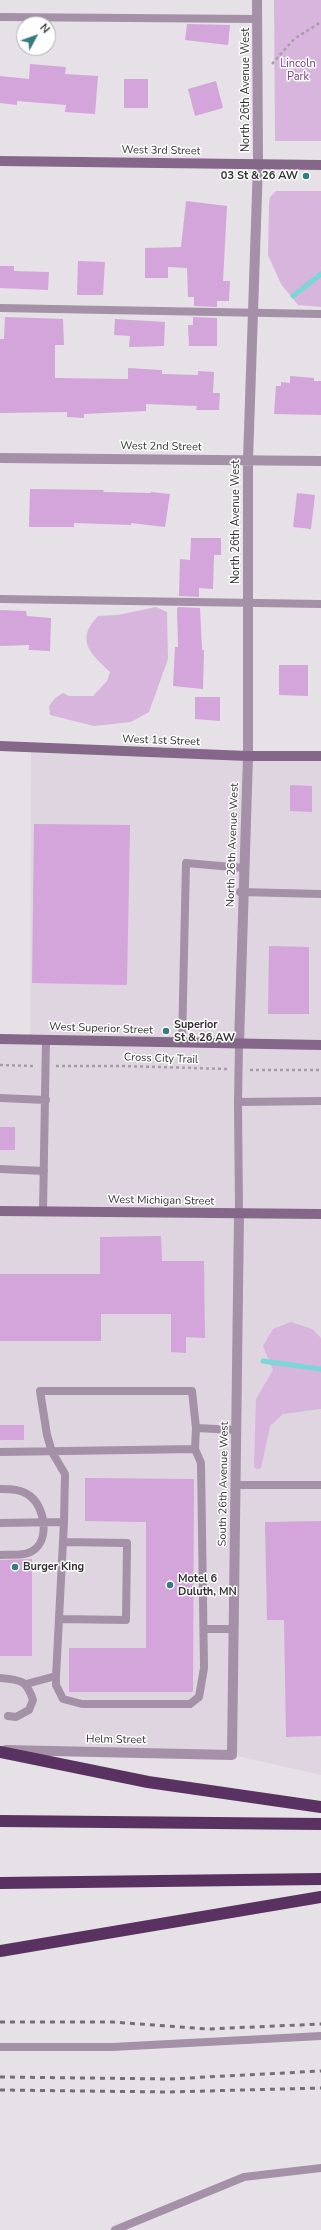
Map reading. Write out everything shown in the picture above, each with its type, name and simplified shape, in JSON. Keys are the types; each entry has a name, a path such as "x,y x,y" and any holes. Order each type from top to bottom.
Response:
{"highway":[{"path":"0,1750 148,1782 321,1806"},
{"path":"0,1821 321,1824"},
{"path":"0,1883 321,1880"},
{"path":"0,1951 321,1897"}],"street":[{"name":"North 26th Avenue West","path":"239,1044 242,892 248,756 248,460 258,164 257,0"},
{"name":"West 3rd Street","path":"0,161 321,165"},
{"name":"West 2nd Street","path":"0,458 321,461"},
{"name":"West 1st Street","path":"0,746 248,756 321,756"},
{"name":"West Superior Street","path":"0,1039 321,1045"},
{"name":"West Michigan Street","path":"0,1211 321,1214"},
{"name":"South 26th Avenue West","path":"232,1755 239,1214"},
{"name":"Helm Street","path":"0,1750 232,1755"}],"lane":[{"path":"0,17 257,19"},
{"path":"0,308 321,314"},
{"path":"0,599 321,604"},
{"path":"182,1043 186,864 244,868"},
{"path":"242,892 321,894"},
{"path":"43,1211 46,1039"},
{"path":"239,1044 239,1214"},
{"path":"0,1098 46,1100"},
{"path":"238,1102 321,1101"},
{"path":"0,1169 44,1171"},
{"path":"40,1391 192,1391 196,1428 195,1449 202,1463 204,1629 204,1668 199,1697 190,1704 82,1704 63,1699 56,1685 56,1676 65,1474 52,1452 47,1435 40,1391"},
{"path":"196,1428 236,1430"},
{"path":"0,1452 195,1449"},
{"path":"236,1485 321,1485"},
{"path":"0,1488 18,1490 29,1495 37,1502 43,1514 42,1538 37,1547 28,1553 0,1555"},
{"path":"0,1523 64,1522"},
{"path":"59,1619 126,1620 127,1543 63,1542"},
{"path":"204,1629 234,1629"},
{"path":"26,1684 56,1676"},
{"path":"0,1678 18,1680 26,1684 33,1700 29,1710 16,1717 8,1716"},
{"path":"0,2047 112,2047 321,2036"},
{"path":"115,2230 244,2177 321,2168"}],"path":[{"path":"271,65 294,39 321,22"},
{"name":"Cross City Trail","path":"0,1065 321,1070"}],"shaded area":[{"path":"31,748 321,753 321,1775 232,1755 0,1749 0,1039 30,1039"}],"green space":[{"name":"Lincoln Park","path":"274,0 321,0 321,141 275,141"},
{"path":"276,191 321,191 321,307 298,305 281,284 268,255 269,204 270,197"},
{"path":"156,607 167,612 168,659 149,712 131,722 94,726 50,715 49,706 55,698 63,693 69,696 93,696 107,681 110,672 96,659 88,646 86,639 87,632 98,616 118,615"},
{"path":"291,1322 312,1329 321,1338 321,1409 283,1414 270,1426 261,1468 257,1469 254,1467 256,1399 273,1370 263,1346 273,1329"}],"building":[{"path":"187,24 230,25 228,45 185,40"},
{"path":"30,64 66,67 65,74 98,76 95,114 65,112 66,105 17,101 17,105 0,103 0,76 29,79"},
{"path":"124,79 148,79 148,108 124,108"},
{"path":"216,81 223,108 195,116 188,89"},
{"path":"186,201 227,206 223,281 230,281 229,301 217,301 217,307 194,306 194,297 188,297 187,268 168,267 168,278 145,278 145,248 181,247"},
{"path":"78,261 105,262 103,295 77,295"},
{"path":"0,266 14,266 14,271 49,272 48,290 0,288"},
{"path":"5,317 63,319 64,345 55,345 55,378 128,379 128,368 162,370 162,374 198,375 198,371 214,372 213,393 220,393 219,410 196,410 197,406 146,404 146,411 84,414 84,418 67,417 67,412 0,413 0,339 4,339"},
{"path":"193,317 217,318 217,346 189,346 188,325 193,325"},
{"path":"115,319 165,322 164,346 129,347 130,336 114,335"},
{"path":"290,376 314,378 314,381 321,381 321,415 274,414 276,386 281,386 281,382 290,383"},
{"path":"30,489 104,490 103,492 151,492 170,494 165,527 131,523 131,525 74,523 74,527 29,527"},
{"path":"297,493 315,495 311,529 293,527"},
{"path":"191,538 221,538 221,555 214,555 213,589 199,588 199,597 179,596 180,559 190,560"},
{"path":"178,607 200,608 202,650 204,650 203,689 173,686 175,647 178,647"},
{"path":"0,610 26,611 27,616 51,618 50,651 29,650 29,645 0,646"},
{"path":"279,665 308,665 308,696 279,695"},
{"path":"195,697 220,697 220,721 195,719"},
{"path":"290,785 312,786 312,812 290,811"},
{"path":"34,824 130,825 127,985 32,983"},
{"path":"269,946 309,947 309,1014 268,1014"},
{"path":"0,1127 15,1127 15,1150 0,1150"},
{"path":"161,1236 162,1261 204,1261 205,1338 186,1337 186,1353 171,1352 171,1314 101,1314 101,1341 0,1341 0,1274 100,1274 100,1237"},
{"path":"0,1425 24,1425 24,1440 0,1440"},
{"name":"Motel 6 Duluth, MN","path":"85,1478 194,1479 193,1692 69,1692 69,1648 146,1648 146,1522 85,1521"},
{"path":"321,1521 321,1736 286,1737 284,1620 267,1620 265,1522"},
{"path":"32,1559 32,1656 0,1656 0,1560"}],"waterway":[{"path":"293,296 321,274"},
{"path":"263,1361 321,1369"}],"railway":[{"path":"0,2022 113,2022 207,2029 321,2024"},
{"path":"0,2077 169,2079 321,2071"},
{"path":"0,2090 167,2092 321,2088"}],"place":[{"name":"03 St & 26 AW","path":"306,176"},
{"name":"Superior St & 26 AW","path":"166,1031"},
{"name":"Burger King","path":"15,1567"},
{"name":"Motel 6 Duluth, MN","path":"170,1585"}]}
